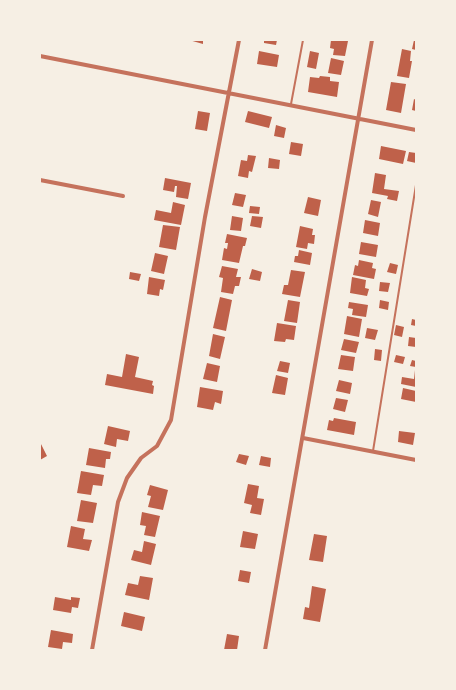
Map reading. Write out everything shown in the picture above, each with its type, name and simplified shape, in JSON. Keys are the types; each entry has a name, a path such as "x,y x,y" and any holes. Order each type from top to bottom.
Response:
{"street":[{"path":"92,650 118,502 122,490 127,478 141,458 158,446 170,420 239,40"},
{"path":"265,650 372,40"},
{"path":"40,56 416,130"},
{"path":"40,180 123,196"},
{"path":"303,438 416,460"}],"lane":[{"path":"291,105 303,40"},
{"path":"372,452 416,185"}],"building":[{"path":"189,40 203,40 203,44"},
{"path":"264,40 277,40 276,45 264,43"},
{"path":"331,40 348,41 345,56 333,55 334,49 330,48"},
{"path":"414,40 416,41 416,50 412,49"},
{"path":"402,49 411,51 410,61 412,61 409,78 397,76"},
{"path":"259,51 279,55 277,67 257,64"},
{"path":"310,51 319,53 316,69 307,67"},
{"path":"331,58 344,61 341,75 328,73"},
{"path":"320,76 330,77 330,81 339,82 337,97 308,92 310,77 319,78"},
{"path":"391,82 406,84 401,113 386,110"},
{"path":"414,99 416,100 416,111 412,110"},
{"path":"198,111 210,113 207,131 195,129"},
{"path":"248,111 272,117 269,128 245,122"},
{"path":"276,125 286,128 284,138 274,136"},
{"path":"291,142 303,144 301,156 289,154"},
{"path":"381,146 406,151 403,164 379,159"},
{"path":"409,152 416,153 416,163 407,161"},
{"path":"248,155 256,156 252,172 249,171 248,178 238,176 241,160 247,161"},
{"path":"269,158 280,160 279,169 268,168"},
{"path":"375,173 386,175 384,189 399,191 397,201 387,199 388,196 372,193"},
{"path":"165,178 191,183 188,199 176,197 177,186 175,186 174,192 163,190"},
{"path":"235,193 246,195 243,207 232,205"},
{"path":"308,197 321,200 318,216 304,213"},
{"path":"371,200 381,202 378,217 368,214"},
{"path":"173,202 185,205 181,225 154,220 156,210 171,213"},
{"path":"250,206 260,207 259,214 249,213"},
{"path":"232,216 243,218 241,231 230,230"},
{"path":"252,216 263,217 261,228 250,226"},
{"path":"365,220 380,223 378,236 363,233"},
{"path":"163,225 180,227 176,250 159,247"},
{"path":"300,226 313,229 312,235 315,235 314,244 308,243 307,249 296,247"},
{"path":"227,234 247,238 245,246 243,246 239,263 222,260 224,248 227,249 228,243 225,243"},
{"path":"361,242 378,245 376,257 359,254"},
{"path":"299,250 312,253 310,265 294,262 295,256 298,256"},
{"path":"155,253 168,256 164,274 151,271"},
{"path":"359,260 373,263 372,268 376,269 374,279 353,275 355,265 358,266"},
{"path":"390,263 398,265 396,274 387,272"},
{"path":"222,266 238,269 236,277 241,277 239,286 235,286 233,294 221,292 223,278 219,277"},
{"path":"252,269 262,272 260,281 249,279"},
{"path":"291,270 305,272 300,297 282,294 284,285 288,285"},
{"path":"130,272 141,274 139,281 129,279"},
{"path":"149,277 165,280 163,290 160,289 159,296 147,294"},
{"path":"352,277 366,280 365,288 369,289 367,296 350,293"},
{"path":"380,282 390,283 388,292 379,291"},
{"path":"220,297 232,300 226,331 213,328"},
{"path":"288,300 300,302 297,323 284,321"},
{"path":"380,300 389,302 388,310 379,308"},
{"path":"349,302 368,305 366,317 352,315 353,309 348,308"},
{"path":"347,316 362,319 359,337 344,334"},
{"path":"412,319 416,320 416,326 411,325"},
{"path":"277,323 296,326 294,340 286,339 285,342 274,341"},
{"path":"396,325 404,327 402,337 394,335"},
{"path":"367,328 378,330 375,340 365,338"},
{"path":"213,334 225,337 220,359 209,356"},
{"path":"409,337 416,338 416,347 408,346"},
{"path":"344,339 359,342 356,353 341,350"},
{"path":"375,349 382,350 381,361 374,360"},
{"path":"126,354 139,357 135,377 153,381 153,394 105,385 107,374 122,377"},
{"path":"341,355 355,357 353,371 338,369"},
{"path":"396,355 405,357 403,364 394,362"},
{"path":"412,360 416,361 416,367 410,366"},
{"path":"280,361 290,363 288,373 277,371"},
{"path":"207,363 220,366 217,382 203,379"},
{"path":"415,370 416,387 401,384 402,377 414,379"},
{"path":"276,375 288,378 285,395 272,393"},
{"path":"339,380 352,383 350,394 336,391"},
{"path":"200,387 223,391 221,404 215,402 213,410 197,407"},
{"path":"403,388 416,391 416,402 401,399"},
{"path":"336,398 348,400 345,412 333,409"},
{"path":"334,418 356,422 354,435 327,430 329,420 333,421"},
{"path":"108,426 130,431 128,441 117,439 116,447 104,444"},
{"path":"399,431 415,433 413,445 398,442"},
{"path":"40,442 47,456 40,460"},
{"path":"89,448 111,452 110,459 106,459 105,468 86,465"},
{"path":"239,454 249,456 246,465 236,462"},
{"path":"261,456 271,458 270,467 259,465"},
{"path":"81,471 104,475 102,486 93,485 91,495 77,493"},
{"path":"248,484 259,486 257,498 264,499 261,515 250,513 252,505 244,503"},
{"path":"150,485 168,490 163,510 148,507 151,496 147,495"},
{"path":"81,500 97,503 93,523 77,521"},
{"path":"142,512 160,516 155,537 144,535 146,526 140,525"},
{"path":"71,526 85,529 83,539 92,540 89,551 67,547"},
{"path":"243,531 258,534 255,549 240,547"},
{"path":"314,534 327,536 323,562 309,560"},
{"path":"144,541 156,544 151,565 131,560 134,550 142,552"},
{"path":"240,570 251,572 249,583 238,581"},
{"path":"140,576 153,578 149,600 125,595 128,583 138,585"},
{"path":"312,586 326,589 320,622 303,619 305,607 309,608"},
{"path":"55,597 71,600 71,597 80,598 78,608 72,607 71,613 53,610"},
{"path":"124,612 145,617 142,631 121,626"},
{"path":"51,630 73,634 72,643 63,642 62,649 48,647"},
{"path":"227,634 239,636 237,650 224,650"}]}
